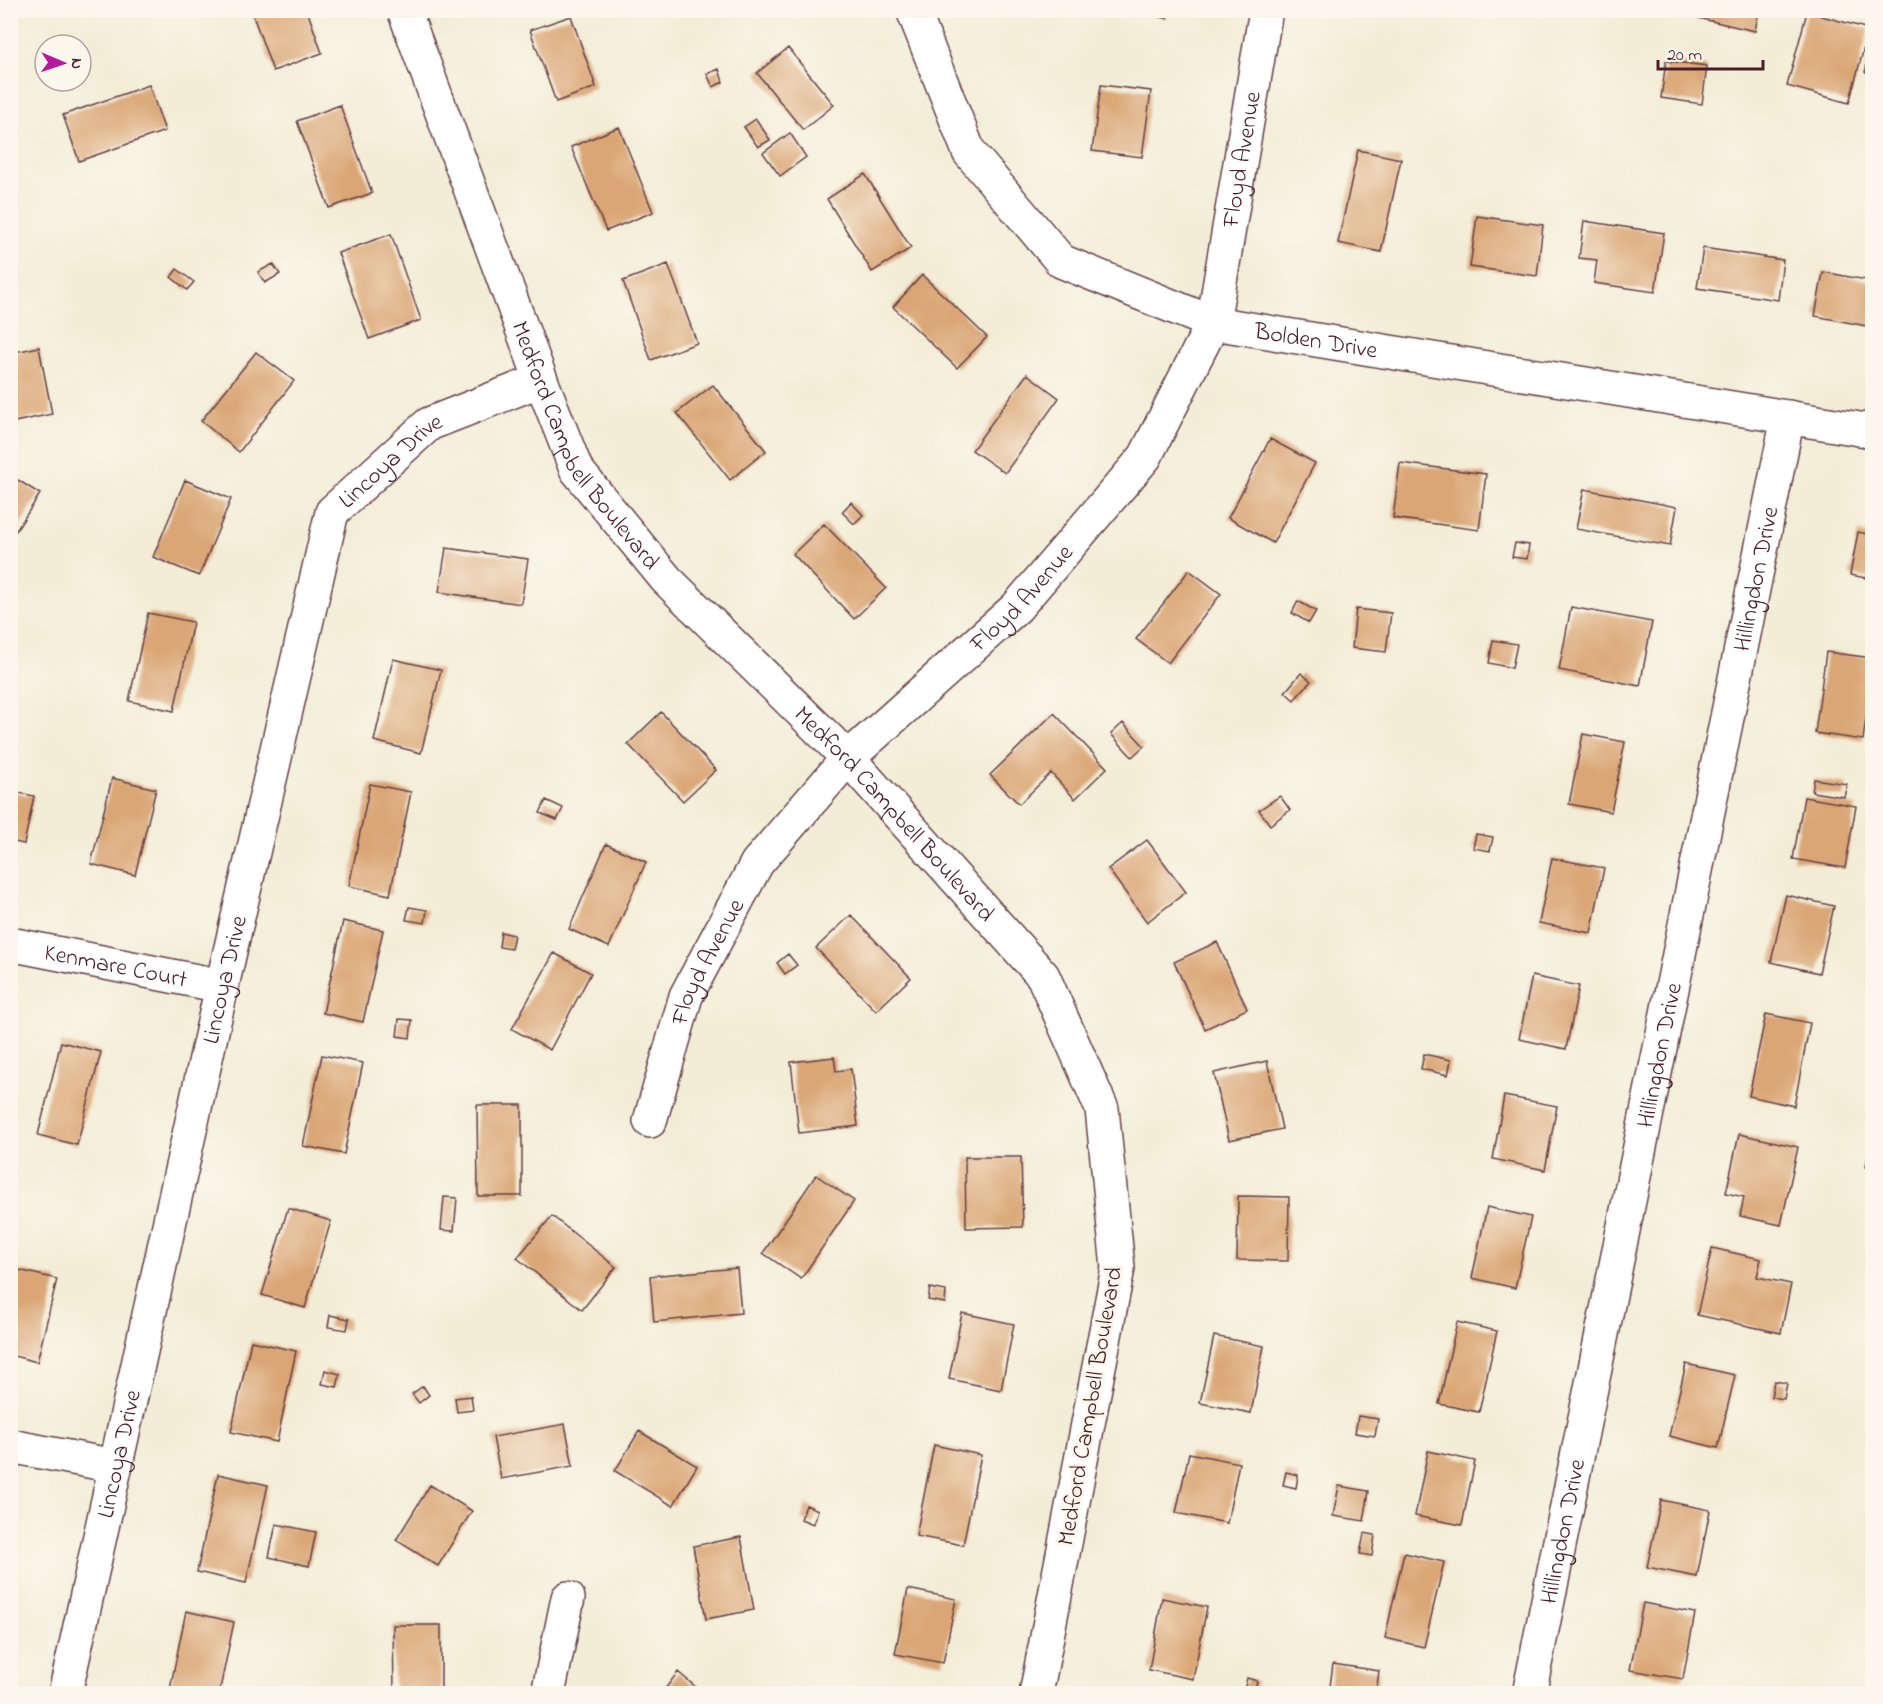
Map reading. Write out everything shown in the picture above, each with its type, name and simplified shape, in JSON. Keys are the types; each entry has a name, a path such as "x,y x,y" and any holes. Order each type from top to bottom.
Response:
{"street":[{"name":"Medford Campbell Boulevard","path":"404,10 541,381 576,469 666,579 848,759 1043,976 1102,1109 1118,1268 1036,1694"},
{"name":"Bolden Drive","path":"913,10 969,152 1061,261 1213,323 1872,430"},
{"name":"Floyd Avenue","path":"650,1121 686,996 757,862 848,759 1016,608 1145,457 1213,323 1266,10"},
{"name":"Lincoya Drive","path":"65,1694 222,986 332,512 429,424 541,381"},
{"name":"Hillingdon Drive","path":"1529,1694 1788,417"},
{"name":"Kenmare Court","path":"10,944 222,986"},
{"path":"10,1446 115,1466"},
{"path":"548,1694 568,1598"}],"building":[{"path":"251,10 307,10 322,53 273,71"},
{"path":"749,10 776,10 775,17"},
{"path":"1124,10 1168,10 1167,18"},
{"path":"1686,10 1759,10 1755,31 1685,15"},
{"path":"1807,12 1869,29 1849,103 1787,86"},
{"path":"571,16 596,87 556,102 530,30"},
{"path":"1872,47 1872,74 1865,72"},
{"path":"788,48 834,105 803,130 757,73"},
{"path":"1666,61 1707,66 1702,104 1661,98"},
{"path":"719,69 723,82 713,87 707,74"},
{"path":"149,85 165,131 79,161 63,115"},
{"path":"1101,85 1151,91 1142,157 1092,151"},
{"path":"340,105 372,193 329,208 297,121"},
{"path":"756,119 770,140 758,147 744,127"},
{"path":"619,127 653,212 606,231 571,147"},
{"path":"790,133 806,157 780,176 763,153"},
{"path":"1358,150 1401,159 1381,252 1338,243"},
{"path":"865,174 911,248 872,272 827,199"},
{"path":"1477,216 1543,225 1537,276 1470,267"},
{"path":"1584,221 1664,233 1655,292 1594,283 1597,260 1579,258"},
{"path":"391,234 421,320 369,339 338,253"},
{"path":"1703,248 1783,260 1778,300 1697,288"},
{"path":"273,264 280,274 265,283 258,272"},
{"path":"668,264 697,343 651,360 623,281"},
{"path":"177,269 194,282 187,290 171,277"},
{"path":"1823,272 1872,281 1872,327 1815,316"},
{"path":"922,275 987,337 957,368 893,307"},
{"path":"39,347 52,414 10,423 10,353"},
{"path":"256,352 294,381 239,452 201,421"},
{"path":"1027,374 1059,398 1005,473 972,450"},
{"path":"713,385 766,451 730,480 677,413"},
{"path":"1270,439 1315,463 1273,543 1228,518"},
{"path":"1400,463 1486,474 1479,530 1393,518"},
{"path":"10,475 40,494 10,540"},
{"path":"185,480 231,499 199,576 153,557"},
{"path":"1584,489 1677,507 1670,546 1576,529"},
{"path":"851,502 863,515 854,524 842,512"},
{"path":"824,524 886,588 854,619 793,554"},
{"path":"1858,532 1872,535 1872,579 1850,575"},
{"path":"1515,543 1529,545 1527,559 1512,557"},
{"path":"446,548 528,559 521,604 439,592"},
{"path":"1189,570 1221,594 1168,663 1136,639"},
{"path":"1298,601 1316,611 1309,623 1292,613"},
{"path":"1571,607 1652,622 1640,686 1559,670"},
{"path":"1356,609 1391,613 1386,652 1352,648"},
{"path":"148,613 193,622 174,711 129,701"},
{"path":"1493,640 1517,644 1512,668 1489,663"},
{"path":"1826,652 1872,658 1872,675 1863,740 1815,733"},
{"path":"393,659 441,670 421,753 374,741"},
{"path":"1301,673 1311,681 1294,700 1285,692"},
{"path":"661,712 716,770 683,801 628,744"},
{"path":"1054,713 1107,768 1075,799 1051,773 1019,804 990,775"},
{"path":"1123,723 1144,746 1132,757 1111,734"},
{"path":"1583,734 1625,742 1611,812 1569,804"},
{"path":"112,778 156,789 135,875 91,864"},
{"path":"1814,779 1847,784 1844,797 1812,792"},
{"path":"370,784 411,792 390,895 349,886"},
{"path":"10,791 34,796 24,844 10,841"},
{"path":"1280,796 1290,810 1270,825 1259,810"},
{"path":"1804,797 1856,806 1845,868 1793,859"},
{"path":"546,800 563,808 557,820 540,813"},
{"path":"1476,834 1493,837 1490,851 1473,848"},
{"path":"1147,840 1186,892 1147,922 1108,869"},
{"path":"606,844 646,862 609,947 569,929"},
{"path":"1552,858 1604,868 1591,933 1539,923"},
{"path":"1786,895 1834,906 1819,973 1771,962"},
{"path":"409,907 427,910 425,923 406,920"},
{"path":"851,915 911,978 876,1011 816,948"},
{"path":"343,921 383,930 363,1022 323,1013"},
{"path":"501,932 514,935 511,949 499,947"},
{"path":"1217,942 1247,1009 1205,1029 1174,962"},
{"path":"554,953 591,973 550,1050 512,1029"},
{"path":"788,954 797,965 785,974 777,963"},
{"path":"1532,976 1579,986 1566,1049 1519,1039"},
{"path":"1766,1014 1810,1023 1794,1106 1749,1096"},
{"path":"399,1019 412,1020 410,1038 397,1036"},
{"path":"61,1042 101,1052 77,1145 38,1135"},
{"path":"1424,1054 1451,1060 1448,1075 1421,1069"},
{"path":"322,1055 363,1063 344,1154 303,1146"},
{"path":"834,1057 836,1071 851,1069 858,1126 799,1133 791,1062"},
{"path":"1267,1061 1282,1129 1229,1140 1214,1073"},
{"path":"1504,1096 1557,1106 1545,1170 1493,1159"},
{"path":"477,1105 522,1105 522,1196 478,1196"},
{"path":"1739,1134 1798,1147 1781,1225 1740,1216 1744,1197 1726,1193"},
{"path":"1869,1149 1872,1149 1872,1168 1866,1167"},
{"path":"965,1157 1021,1157 1023,1227 966,1228"},
{"path":"816,1175 854,1201 801,1279 763,1253"},
{"path":"1238,1196 1289,1197 1288,1261 1237,1260"},
{"path":"444,1197 457,1198 454,1231 441,1230"},
{"path":"1487,1207 1531,1217 1515,1288 1472,1278"},
{"path":"288,1208 331,1221 305,1308 262,1295"},
{"path":"552,1216 616,1267 582,1310 517,1258"},
{"path":"1712,1248 1761,1259 1757,1277 1791,1284 1781,1333 1697,1315"},
{"path":"10,1268 57,1279 37,1362 10,1355"},
{"path":"737,1268 741,1313 654,1322 650,1276"},
{"path":"930,1288 946,1291 945,1303 928,1300"},
{"path":"962,1313 1014,1324 1001,1390 949,1379"},
{"path":"330,1315 349,1319 347,1330 328,1327"},
{"path":"1457,1322 1497,1331 1479,1412 1439,1404"},
{"path":"1214,1336 1264,1346 1251,1413 1200,1403"},
{"path":"251,1341 296,1351 277,1442 231,1432"},
{"path":"1686,1364 1735,1375 1718,1448 1669,1436"},
{"path":"325,1370 340,1374 337,1387 322,1384"},
{"path":"1774,1381 1787,1383 1784,1399 1771,1397"},
{"path":"423,1386 429,1395 419,1403 412,1394"},
{"path":"471,1396 473,1410 457,1412 455,1398"},
{"path":"1358,1416 1378,1419 1375,1436 1355,1433"},
{"path":"565,1424 573,1466 501,1479 493,1437"},
{"path":"639,1431 697,1466 673,1506 615,1471"},
{"path":"934,1445 981,1455 963,1545 916,1536"},
{"path":"1428,1451 1475,1461 1462,1525 1415,1516"},
{"path":"1189,1453 1239,1463 1227,1523 1176,1513"},
{"path":"1286,1472 1298,1475 1296,1488 1283,1485"},
{"path":"218,1474 268,1485 246,1583 197,1572"},
{"path":"430,1485 472,1511 438,1566 396,1540"},
{"path":"1339,1486 1369,1491 1364,1521 1333,1516"},
{"path":"1661,1500 1710,1510 1697,1577 1647,1567"},
{"path":"806,1505 818,1510 813,1524 801,1519"},
{"path":"276,1524 316,1532 309,1566 269,1557"},
{"path":"1364,1533 1375,1535 1372,1556 1360,1554"},
{"path":"741,1537 754,1610 706,1619 693,1546"},
{"path":"1404,1553 1444,1562 1424,1647 1385,1638"},
{"path":"908,1589 956,1599 943,1663 895,1654"},
{"path":"1162,1598 1207,1607 1193,1679 1149,1670"},
{"path":"1643,1603 1695,1613 1683,1679 1630,1670"},
{"path":"186,1611 234,1622 219,1694 169,1694"},
{"path":"393,1625 441,1625 441,1694 394,1694"},
{"path":"1333,1664 1379,1671 1376,1694 1329,1694"},
{"path":"678,1672 704,1694 661,1694"},
{"path":"1247,1678 1257,1681 1254,1693 1244,1691"}]}
